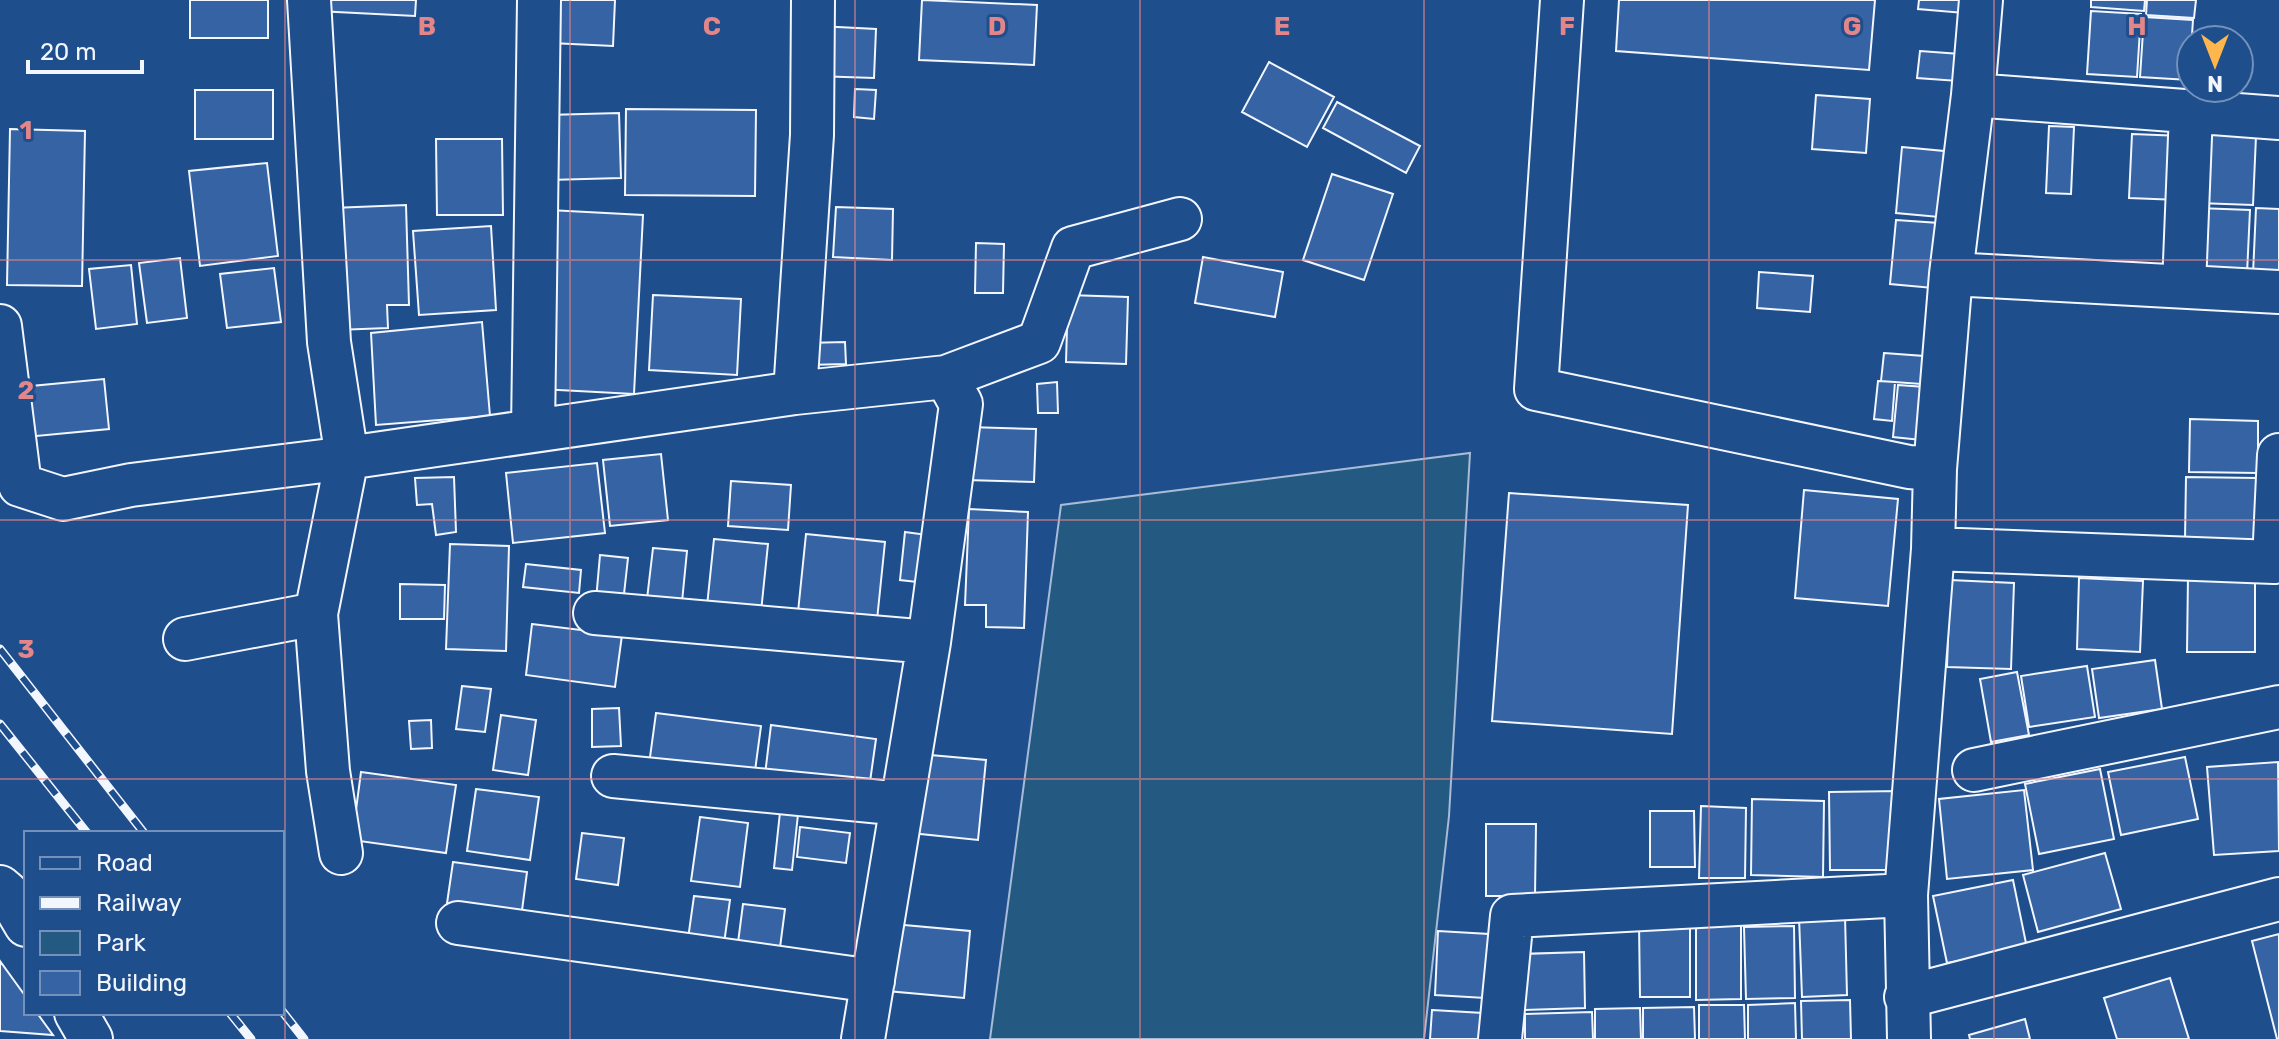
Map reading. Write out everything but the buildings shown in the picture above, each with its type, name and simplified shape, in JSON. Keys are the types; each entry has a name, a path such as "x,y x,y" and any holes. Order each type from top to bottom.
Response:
{"street":[{"path":"309,0 329,342 347,458 316,614 328,771 341,853"},
{"path":"533,430 539,0"},
{"path":"795,393 812,135 813,0"},
{"path":"1562,0 1536,389 1909,467 1935,469"},
{"path":"1909,1039 1906,895 1933,549 1935,469 1951,274 1981,0"},
{"path":"1973,95 2279,118"},
{"path":"2184,286 2191,112"},
{"path":"0,326 20,485 63,499 131,485 347,458 795,393 946,377 1039,342 1073,248 1180,219"},
{"path":"1951,274 2279,292"},
{"path":"863,1039 929,642 961,404 946,377"},
{"path":"1933,549 2274,562 2279,455"},
{"path":"595,613 929,642"},
{"path":"185,639 316,614"},
{"path":"1974,770 2279,707"},
{"path":"613,776 902,804"},
{"path":"0,887 24,922"},
{"path":"1500,1039 1512,916 1906,895"},
{"path":"1906,997 2279,899"},
{"path":"458,923 873,981"},
{"path":"77,1015 91,1039"}],"green space":[{"path":"1470,453 1449,816 1424,1039 990,1039 1061,505"}],"railway":[{"path":"0,649 142,831"},
{"path":"0,724 85,831"},
{"path":"284,1014 304,1039"},
{"path":"232,1015 251,1039"}]}
